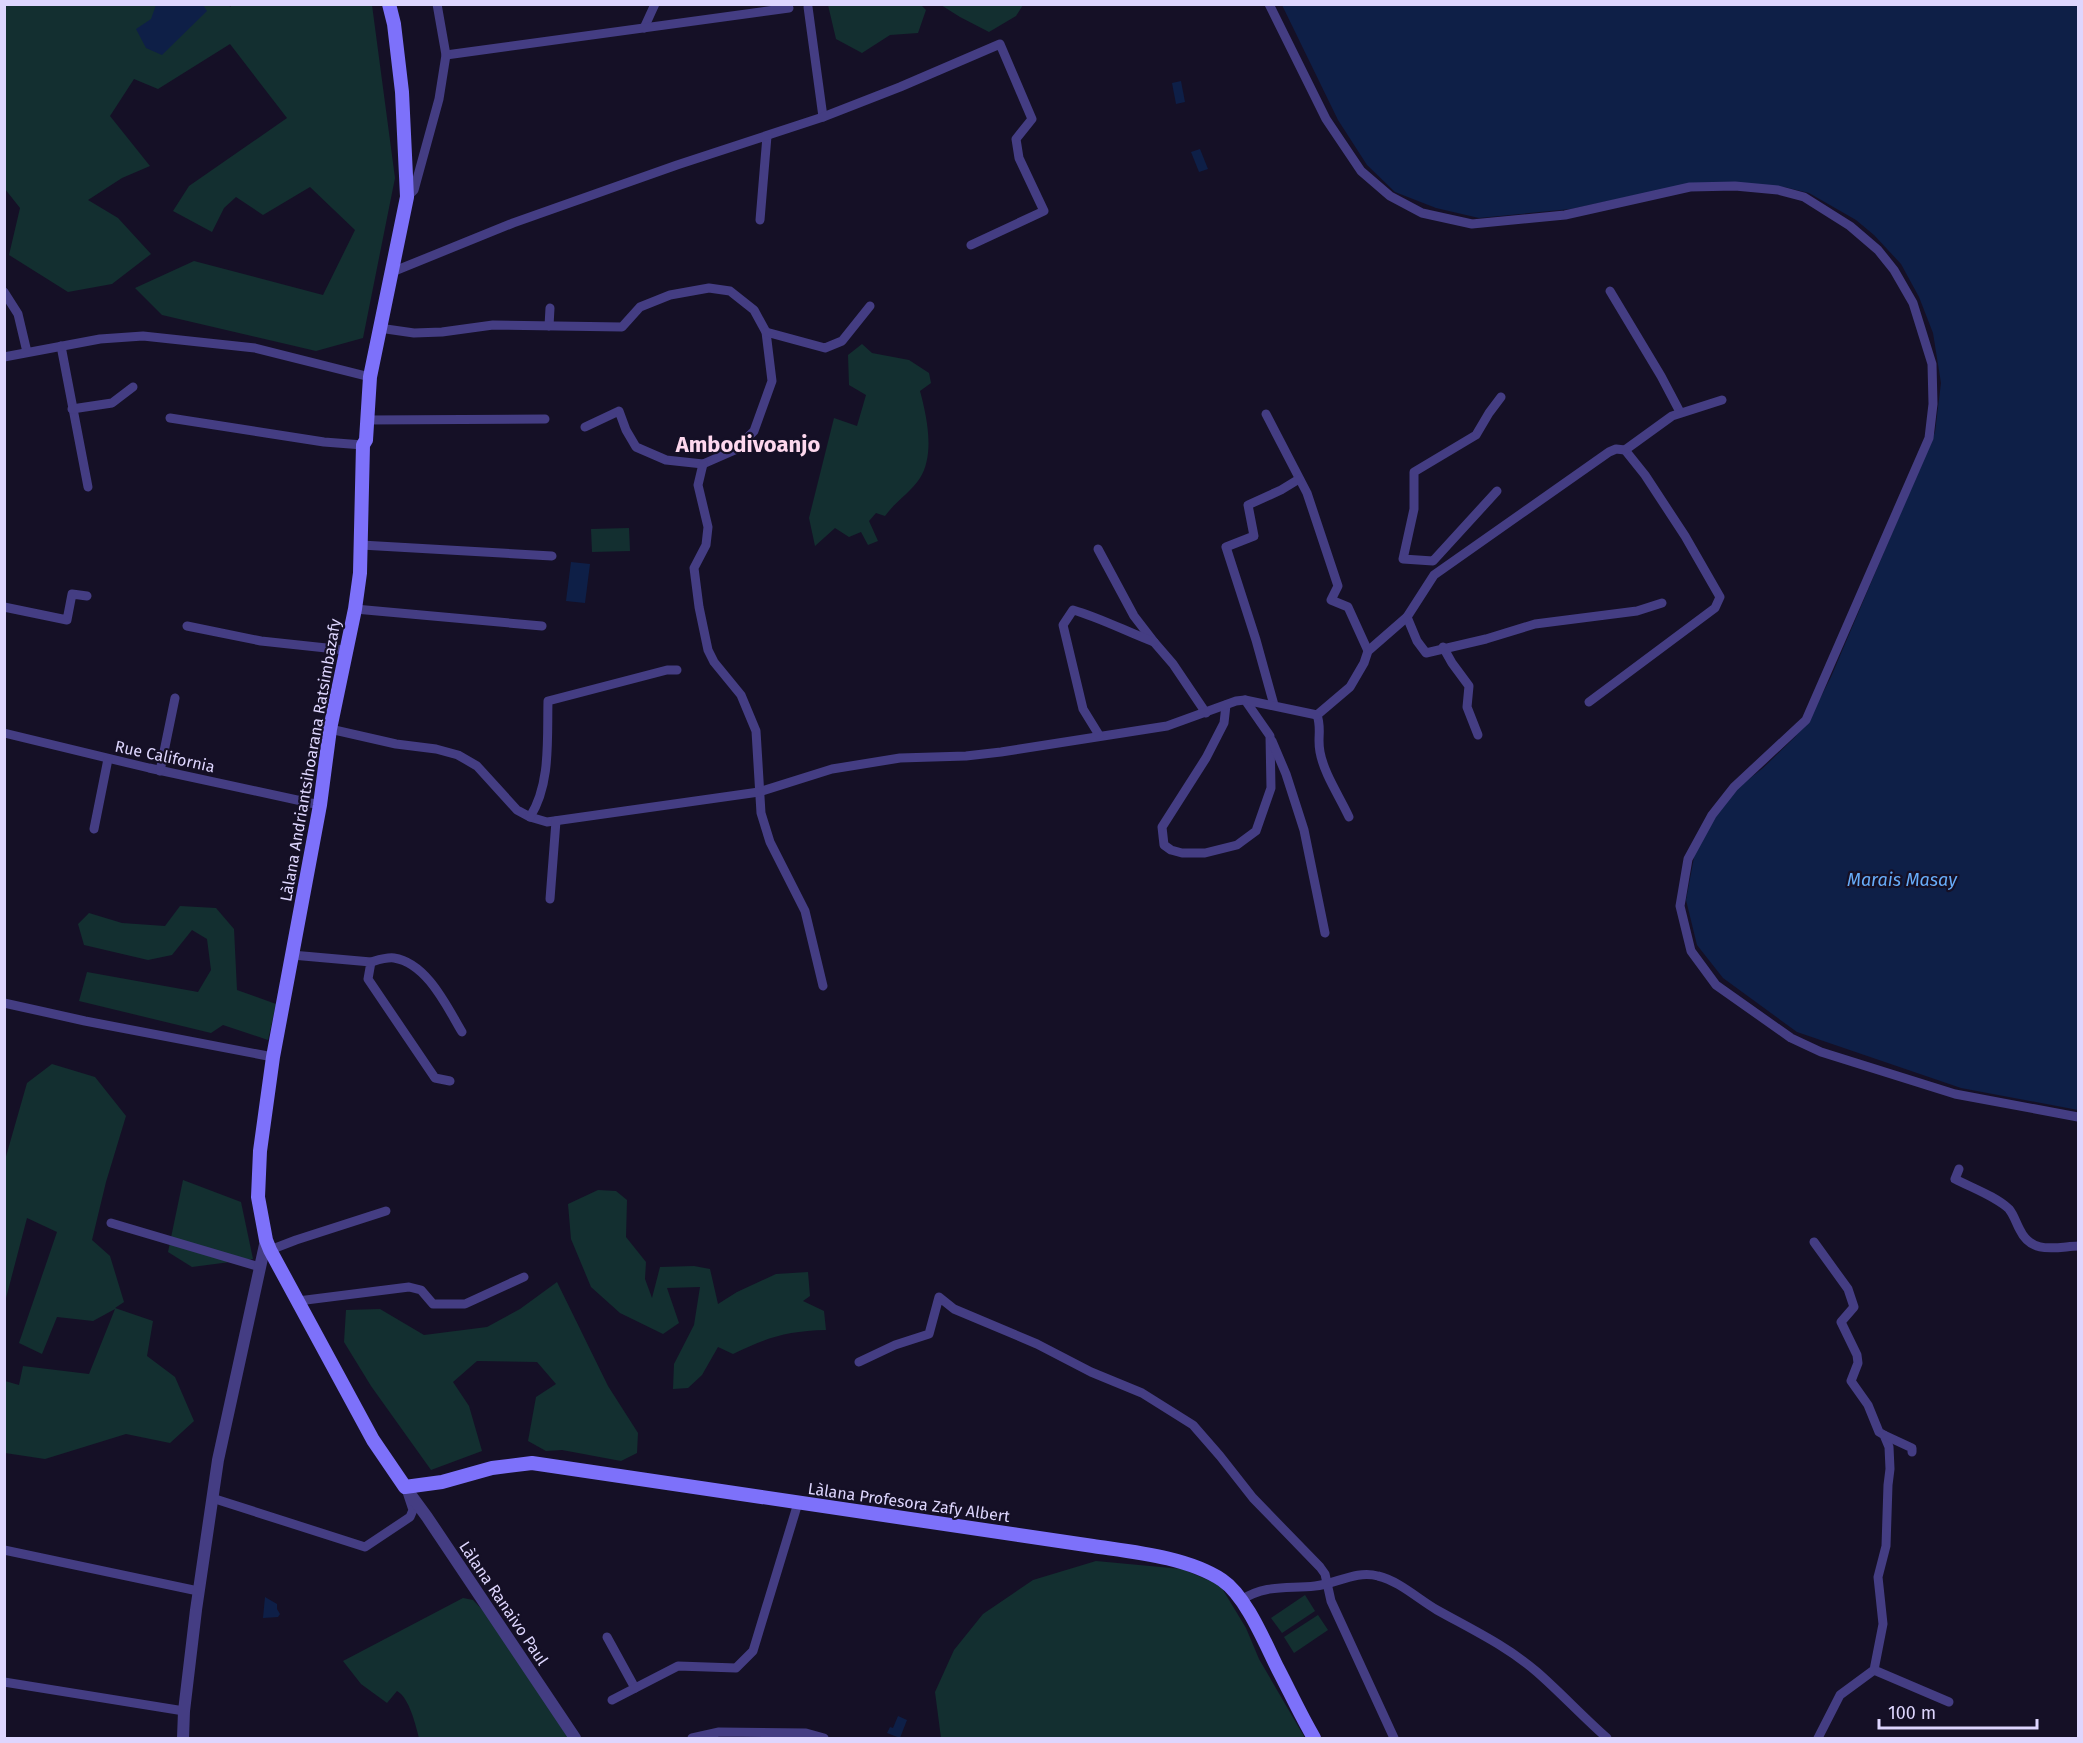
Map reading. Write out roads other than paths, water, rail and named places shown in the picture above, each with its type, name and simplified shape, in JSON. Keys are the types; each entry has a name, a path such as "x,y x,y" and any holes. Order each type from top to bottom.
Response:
{"main road":[{"name":"Làlana Andriantsihoarana Ratsimbazafy","path":"389,4 394,24 402,92 407,197 370,377 366,440 363,445 361,544 355,609 330,729 320,805 273,1057 260,1151 258,1197 268,1245 373,1440 405,1486"},
{"name":"Làlana Profesora Zafy Albert","path":"405,1486 442,1482 492,1468 532,1463 1154,1556 1201,1569 1224,1581 1241,1600 1256,1624 1314,1738"}],"street":[{"path":"407,197 414,190 428,143 439,99 446,55 437,4"},
{"path":"644,28 655,4"},
{"path":"1269,4 1326,119 1361,171 1390,196 1422,213 1472,224 1565,216 1690,187 1735,186 1778,190 1804,198 1850,226 1878,250 1894,270 1913,303 1932,364 1934,404 1929,438 1806,720 1734,787 1712,815 1688,859 1680,906 1691,951 1716,984 1791,1038 1821,1052 1955,1094 2079,1117"},
{"path":"808,7 823,117"},
{"path":"446,55 789,8"},
{"path":"392,272 513,223 823,117 1000,44 1032,119 1016,139 1019,158 1044,211 971,245"},
{"path":"759,220 767,136"},
{"path":"379,328 414,333 442,332 493,325 622,327 640,308 670,295 709,288 730,291 754,310 766,332 772,381 754,430 735,450 703,464 666,460 636,447 619,411 585,427"},
{"path":"1610,291 1680,412"},
{"path":"4,292 18,314 27,352"},
{"path":"766,332 825,348 842,341 870,306"},
{"path":"549,326 550,308"},
{"path":"4,357 100,339 143,336 255,348 370,377"},
{"path":"61,346 88,487"},
{"path":"72,409 112,404 133,387"},
{"path":"1433,561 1404,559 1414,509 1414,472 1476,435 1501,397"},
{"path":"1317,715 1350,687 1368,651 1407,617 1434,576 1609,452 1617,449 1625,450 1680,412 1722,400"},
{"path":"1266,414 1307,493 1338,586 1331,600 1347,607 1368,651"},
{"path":"170,418 324,442 363,445"},
{"path":"367,420 545,419"},
{"path":"1589,702 1720,602 1720,597 1685,536 1645,475 1625,450"},
{"path":"703,464 698,485 708,527 706,545 694,568 699,608 708,650 714,662 741,694 756,731 761,813 770,842 805,911 824,986"},
{"path":"1274,705 1226,547 1254,536 1248,505 1299,479"},
{"path":"1434,576 1433,561 1497,491"},
{"path":"361,544 552,556"},
{"path":"1098,549 1134,616 1173,664 1206,713"},
{"path":"4,608 67,620 72,594 87,596"},
{"path":"1407,617 1426,653 1486,639 1535,624 1637,611 1662,603"},
{"path":"355,609 542,626"},
{"path":"1099,735 1083,709 1064,625 1073,610 1096,617 1121,630 1154,642"},
{"path":"187,626 261,641 345,650"},
{"path":"1443,648 1469,686 1467,707 1478,735"},
{"path":"530,817 538,804 545,772 549,701 666,670 677,670"},
{"path":"160,771 175,698"},
{"path":"330,729 458,755 477,766 517,810 547,822 759,792 832,769 900,758 966,756 1001,752 1167,726 1245,700 1317,715"},
{"path":"1245,700 1270,736 1286,774 1304,830 1325,933"},
{"path":"1226,705 1224,723 1211,749 1162,826 1164,845 1171,850 1182,854 1195,854 1226,849 1237,845 1256,831 1271,788 1270,736"},
{"path":"1317,715 1321,726 1320,751 1349,817"},
{"name":"Rue California","path":"4,733 160,771 320,805"},
{"path":"94,830 108,759"},
{"path":"550,899 556,821"},
{"path":"292,955 371,962 391,957 405,961 429,982 462,1032"},
{"path":"371,962 368,979 435,1078 450,1081"},
{"path":"4,1003 273,1057"},
{"path":"1959,1170 1955,1179 2010,1210 2020,1232 2032,1245 2042,1249 2079,1246"},
{"path":"183,1738 198,1591 218,1460 260,1267 268,1245 296,1239 386,1211"},
{"path":"111,1223 260,1267"},
{"path":"1814,1242 1848,1289 1854,1307 1841,1322 1857,1355 1858,1363 1851,1381 1868,1405 1879,1432 1912,1448 1911,1452"},
{"path":"298,1300 409,1287 421,1290 433,1304 465,1304 524,1277"},
{"path":"859,1362 896,1345 929,1334 939,1297 954,1310 1037,1344 1091,1372 1143,1393 1193,1425 1253,1498 1320,1567 1328,1583 1331,1600 1394,1738"},
{"path":"1818,1738 1840,1695 1874,1670 1883,1624 1878,1577 1886,1546 1890,1469 1889,1447 1884,1435"},
{"path":"212,1497 365,1547 410,1517 413,1510 405,1486"},
{"name":"Làlana Ranaivo Paul","path":"405,1486 575,1738"},
{"path":"612,1700 678,1666 736,1668 753,1651 798,1503"},
{"path":"4,1550 198,1591"},
{"path":"1241,1600 1254,1592 1271,1587 1318,1586 1352,1576 1377,1575 1502,1646 1528,1665 1607,1738"},
{"path":"607,1637 635,1688"},
{"path":"1874,1670 1949,1702"},
{"path":"4,1683 184,1711"},
{"path":"693,1738 719,1732 806,1733 824,1738"}],"water":[{"path":"156,5 203,5 207,11 162,55 146,48 136,29 151,19"},
{"name":"Marais Masay","path":"1282,5 2078,5 2078,1110 1961,1088 1797,1032 1723,978 1697,945 1686,900 1695,852 1718,811 1740,786 1763,768 1795,737 1812,714 1831,677 1935,432 1941,383 1933,333 1919,297 1901,264 1874,235 1856,220 1809,193 1784,187 1692,183 1571,209 1479,218 1436,208 1395,192 1367,165 1338,120"},
{"path":"1181,81 1185,102 1176,104 1172,83"},
{"path":"1200,149 1208,169 1199,172 1191,152"},
{"path":"571,562 590,564 585,603 566,601"},
{"path":"265,1597 277,1604 280,1614 278,1617 263,1618"},
{"path":"898,1716 907,1720 900,1738 887,1733 890,1727 893,1728"}],"district":[{"name":"Ambodivoanjo","path":"748,444"}]}
